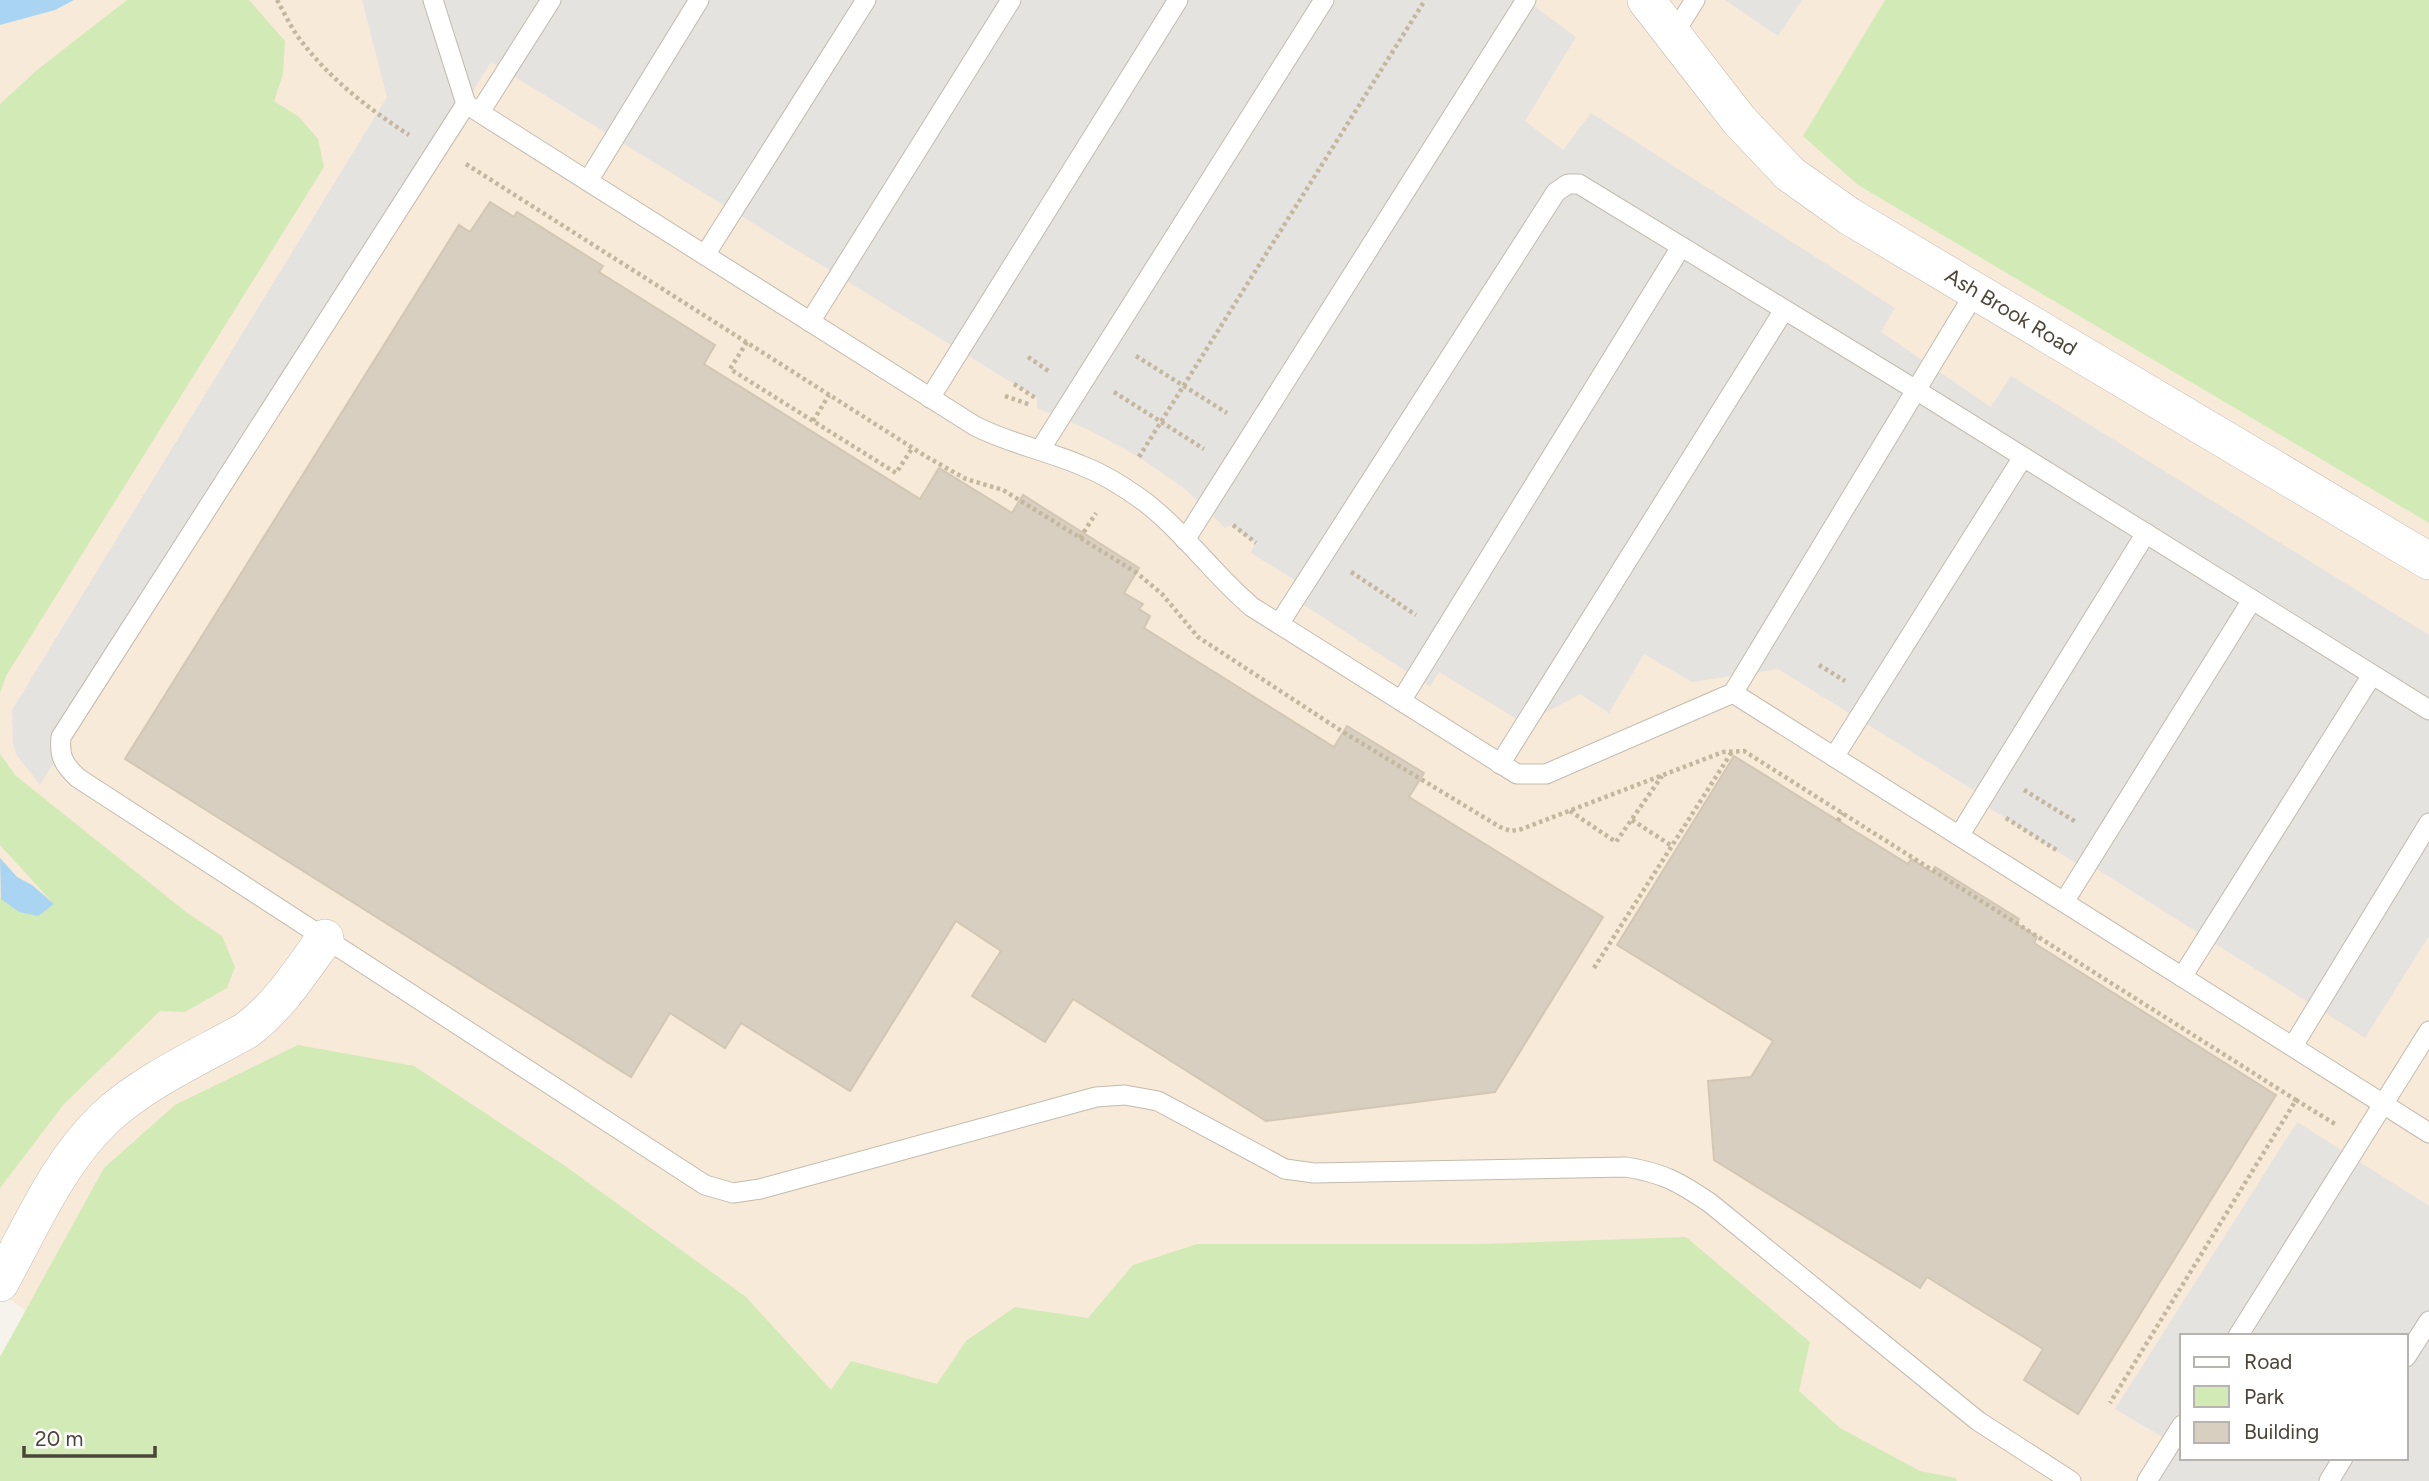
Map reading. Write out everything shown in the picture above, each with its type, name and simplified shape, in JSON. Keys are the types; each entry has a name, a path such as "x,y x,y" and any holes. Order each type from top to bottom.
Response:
{"street":[{"name":"Ash Brook Road","path":"1646,0 1739,120 1790,174 1849,216 2429,561"},
{"path":"0,1283 64,1166 107,1116 133,1097 247,1030 264,1017 282,998 325,938"}],"lane":[{"path":"433,0 473,108 930,398 994,435 1087,467 1120,486 1145,502 1228,587 1252,607 1517,774 1546,774 1733,693 1976,291"},
{"path":"551,0 473,108 436,152 61,737 60,753 65,766 78,778 705,1185 733,1193 760,1189 1096,1097 1125,1095 1158,1101 1285,1168 1314,1173 1626,1167 1656,1172 1682,1183 1710,1203 1978,1421 2071,1481"},
{"path":"588,181 699,0"},
{"path":"705,255 866,0"},
{"path":"810,322 1011,0"},
{"path":"930,398 1178,0"},
{"path":"1040,450 1324,0"},
{"path":"1185,540 1526,0"},
{"path":"1674,35 1695,0"},
{"path":"1279,624 1556,192 1568,184 1579,184 1916,390 2429,710"},
{"path":"1401,701 1681,247"},
{"path":"1500,764 1784,310"},
{"path":"1834,757 2024,457"},
{"path":"1959,836 2146,533"},
{"path":"2064,902 2252,600"},
{"path":"2182,977 2372,675"},
{"path":"1733,693 2429,1133"},
{"path":"2293,1046 2429,823"},
{"path":"2239,1334 2429,1031"},
{"path":"2408,1354 2429,1321"},
{"path":"2147,1481 2180,1428"},
{"path":"2329,1481 2342,1460"}],"path":[{"path":"277,0 300,41 333,78 376,113 436,152"},
{"path":"1139,457 1424,0"},
{"path":"747,342 730,369 896,473 913,447"},
{"path":"1163,373 1205,399"},
{"path":"1005,396 1037,408 1037,398 1014,384"},
{"path":"813,421 829,395"},
{"path":"1138,408 1182,435"},
{"path":"1080,538 1096,513"},
{"path":"1225,528 1232,525 1256,543"},
{"path":"1324,554 1443,633"},
{"path":"1594,968 1733,750"},
{"path":"1997,773 2104,839"},
{"path":"1570,811 1616,842 1662,775"},
{"path":"1980,802 2085,869"},
{"path":"1838,821 1843,813"},
{"path":"1632,820 1672,846"},
{"path":"2297,1100 2361,1140"}],"shaded area":[{"path":"0,0 1885,0 1804,136 1858,185 2429,523 2429,1481 298,1481 54,1330 0,1293"},
{"path":"362,0 1526,0 1576,37 1525,121 1563,150 1591,113 1895,308 1881,332 1991,407 2011,376 2429,635 2429,936 2365,1038 2089,864 2085,869 1980,802 1983,796 1778,669 1692,682 1644,654 1609,713 1580,694 1525,724 1439,672 1430,687 1295,599 1303,585 1251,553 1255,543 1232,525 1225,528 1185,489 1139,457 1087,429 1037,408 1037,398 491,62 40,785 16,754 12,710 387,97"},
{"path":"1725,0 1802,0 1778,36"},
{"path":"2297,1122 2429,1206 2429,1481 2147,1481 2171,1442 2115,1409"}],"green space":[{"path":"127,0 249,0 285,41 283,74 274,101 299,117 318,139 324,167 6,676 0,693 0,104 37,70"},
{"path":"1885,0 2429,0 2429,523 1858,185 1803,136"},
{"path":"0,754 16,776 186,912 222,936 235,967 227,988 185,1012 160,1011 64,1104 0,1188 0,898 19,912 54,904 0,845"},
{"path":"298,1045 414,1066 568,1168 746,1297 831,1390 851,1361 937,1384 966,1341 1015,1307 1088,1318 1133,1265 1197,1244 1478,1244 1686,1237 1810,1342 1799,1391 1840,1428 1920,1471 1956,1478 1957,1481 0,1481 0,1357 104,1168 175,1105"}],"water":[{"path":"0,0 74,0 55,10 0,25"},
{"path":"0,858 17,877 32,885 54,904 38,916 19,912 1,899"}],"building":[{"path":"490,202 514,217 517,212 603,266 599,272 715,345 704,364 920,499 939,468 1012,513 1023,495 1139,568 1124,593 1143,604 1139,609 1150,616 1144,628 1334,747 1347,726 1424,773 1409,797 1603,917 1495,1092 1266,1121 1073,999 1045,1042 972,996 1001,951 956,921 850,1091 741,1023 725,1048 670,1013 631,1077 125,759 459,225 470,232"},
{"path":"1734,756 1908,864 1911,859 1932,872 1935,867 2019,919 2017,924 2037,937 2034,943 2276,1095 2078,1414 2024,1380 2043,1349 1927,1277 1920,1288 1714,1160 1708,1081 1751,1077 1773,1041 1617,945"}]}
